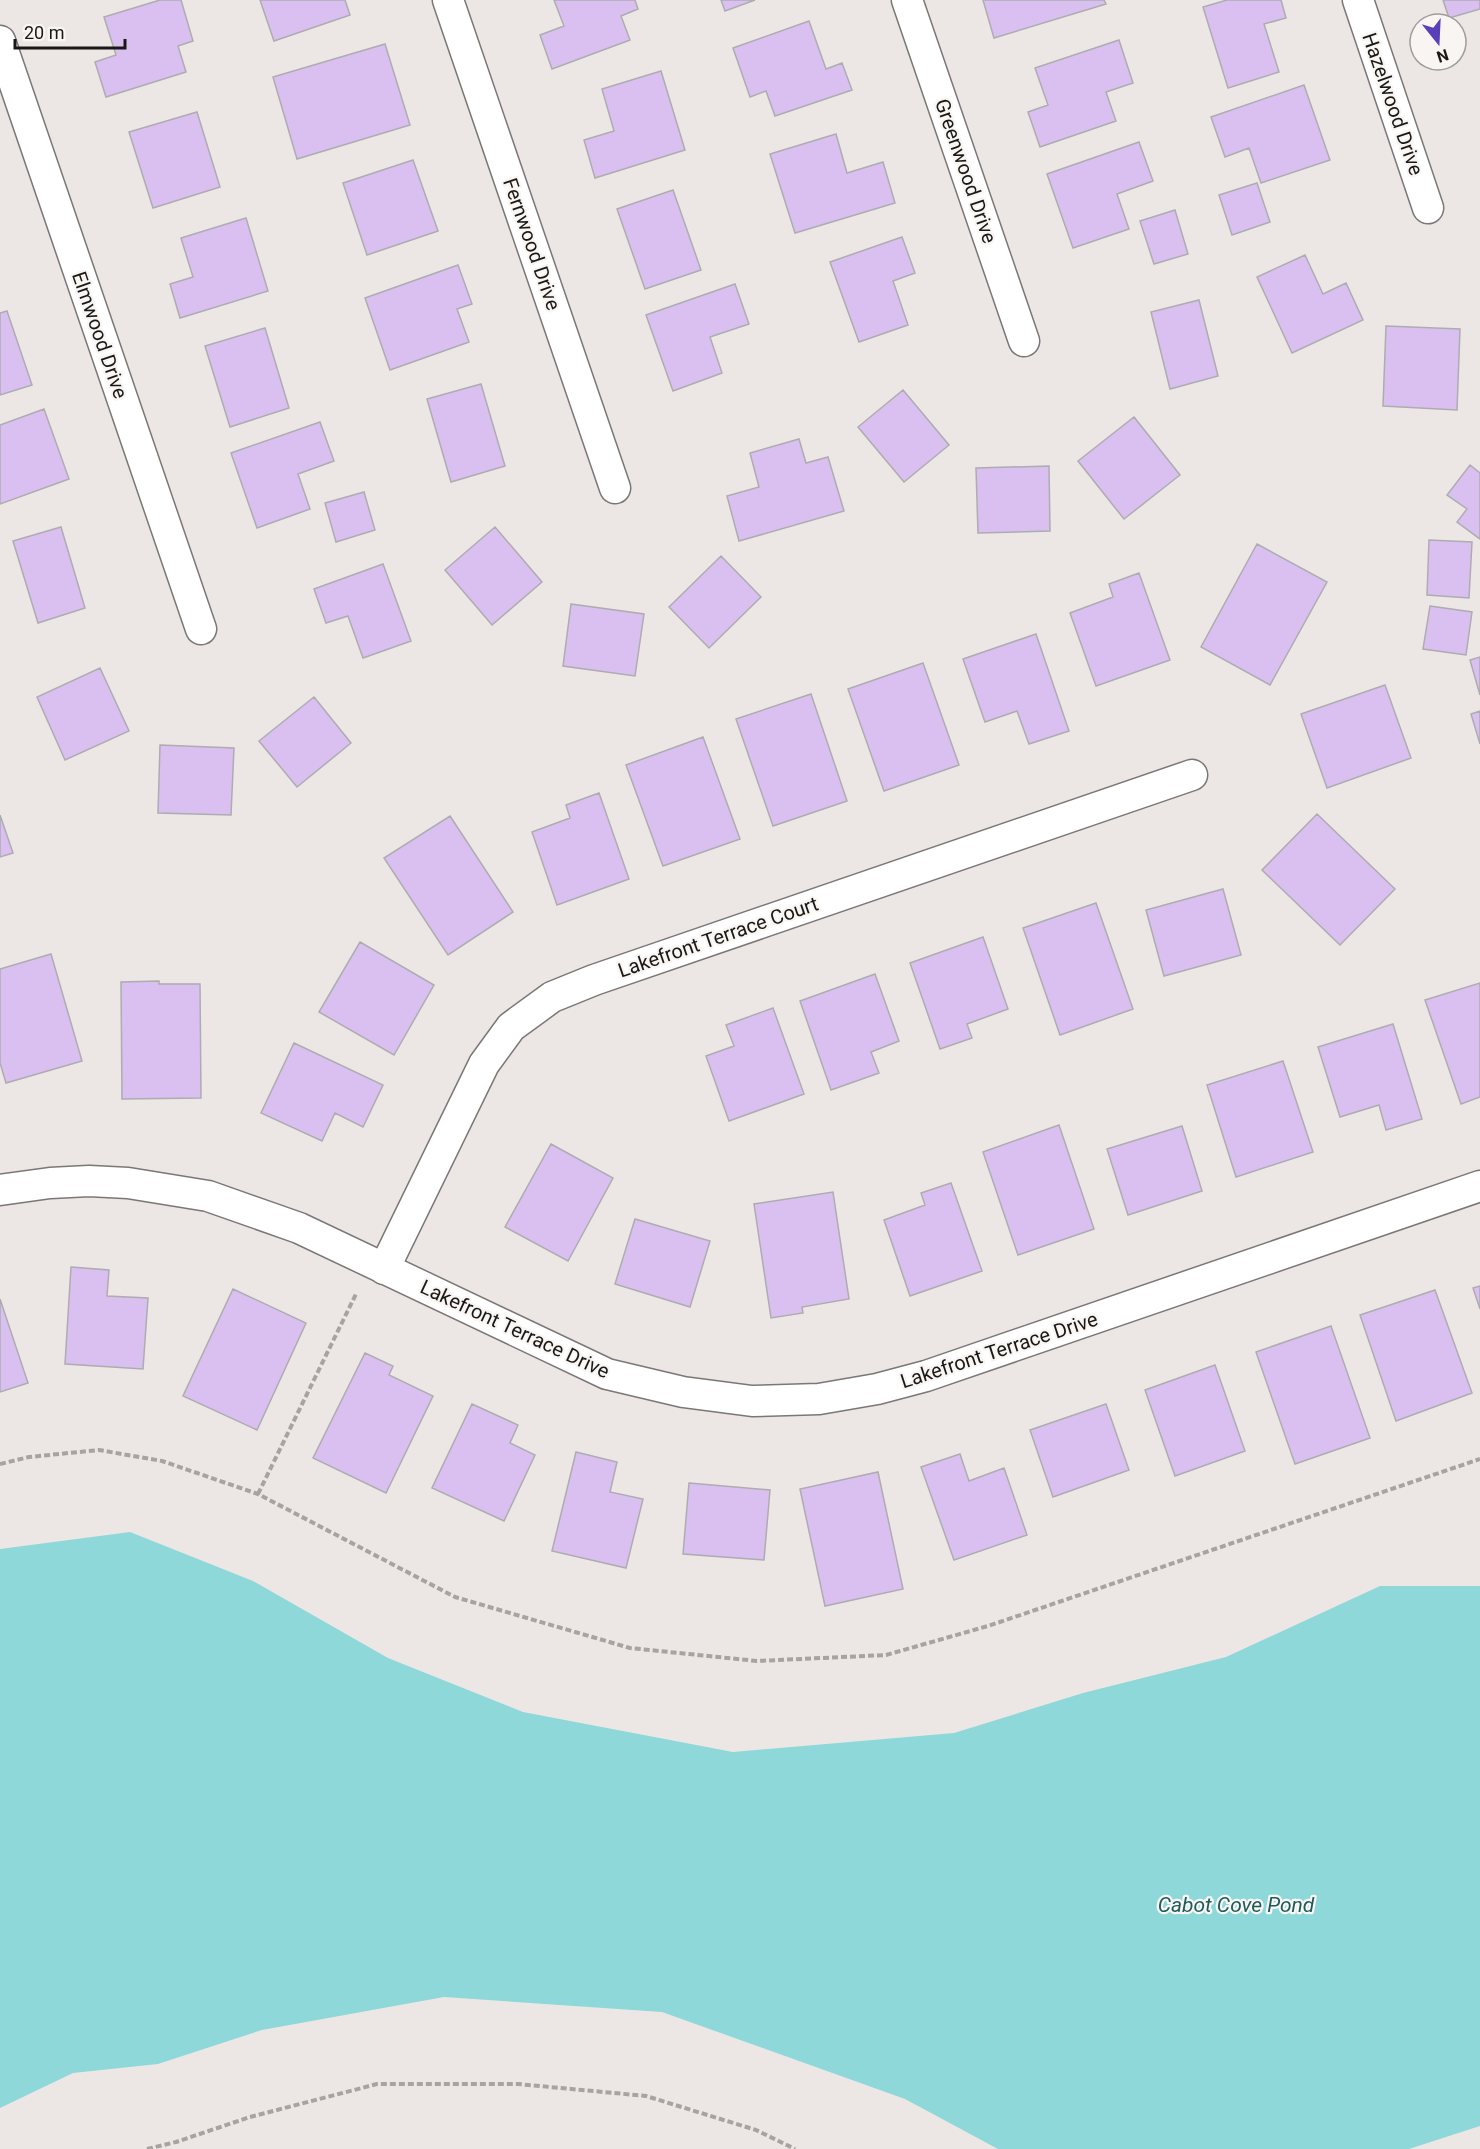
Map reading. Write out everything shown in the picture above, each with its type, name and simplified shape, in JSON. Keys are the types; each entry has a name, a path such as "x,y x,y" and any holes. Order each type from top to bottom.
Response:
{"street":[{"name":"Fernwood Drive","path":"448,0 615,488"},
{"name":"Greenwood Drive","path":"907,0 1024,341"},
{"name":"Hazelwood Drive","path":"1358,0 1428,208"},
{"name":"Elmwood Drive","path":"0,41 201,629"},
{"name":"Lakefront Terrace Court","path":"384,1269 484,1064 511,1027 552,997 594,980 1192,775"},
{"name":"Lakefront Terrace Drive","path":"0,1190 50,1183 90,1181 128,1183 208,1196 299,1228 607,1374 683,1392 752,1401 819,1399 877,1389 926,1376 1480,1186"}],"path":[{"path":"258,1494 356,1294"},
{"path":"0,1464 29,1457 99,1450 162,1461 258,1494 455,1597 630,1648 758,1661 886,1655 909,1649 988,1626 1480,1459"},
{"path":"147,2149 176,2142 250,2117 377,2084 518,2084 646,2096 756,2130 795,2149"}],"water":[{"name":"Cabot Cove Pond","path":"130,1532 253,1581 388,1658 523,1712 733,1752 954,1733 1083,1693 1226,1657 1380,1586 1480,1586 1480,2126 1409,2149 998,2149 905,2099 662,2012 444,1997 262,2030 158,2064 73,2073 0,2108 0,1549"}],"building":[{"path":"160,0 181,0 193,41 178,46 186,72 106,97 95,62 116,55 104,17"},
{"path":"260,0 345,0 350,15 274,41"},
{"path":"554,0 635,0 638,9 621,16 630,40 552,69 540,35 564,26"},
{"path":"721,0 755,0 725,11"},
{"path":"983,0 1104,0 1106,4 994,38"},
{"path":"1227,0 1281,0 1286,18 1264,24 1279,72 1228,88 1203,7"},
{"path":"1443,0 1480,0 1480,9 1468,12 1447,12"},
{"path":"809,21 826,69 842,63 852,90 775,116 766,91 750,97 733,48"},
{"path":"1119,40 1133,83 1106,92 1116,121 1040,147 1028,112 1048,105 1035,68"},
{"path":"385,44 410,125 297,159 273,77"},
{"path":"661,71 685,150 595,178 584,140 614,131 602,89"},
{"path":"1304,85 1330,160 1261,183 1249,148 1225,157 1211,117"},
{"path":"197,112 220,187 153,208 129,132"},
{"path":"836,134 847,173 883,162 895,203 795,233 770,154"},
{"path":"1139,142 1153,181 1117,194 1129,229 1073,248 1047,174"},
{"path":"413,160 438,231 367,255 343,183"},
{"path":"1257,183 1270,222 1232,235 1219,195"},
{"path":"673,190 701,270 645,289 617,209"},
{"path":"1175,210 1188,254 1154,264 1140,221"},
{"path":"246,218 268,291 180,318 170,284 193,277 181,238"},
{"path":"902,237 915,273 893,281 908,325 859,342 830,262"},
{"path":"1305,255 1323,294 1346,283 1363,320 1292,353 1257,277"},
{"path":"458,265 472,304 457,309 469,342 390,370 365,298"},
{"path":"735,284 749,324 710,337 722,373 673,391 646,315"},
{"path":"1199,300 1218,376 1170,389 1151,312"},
{"path":"7,311 32,385 0,395 0,313"},
{"path":"1386,326 1460,329 1457,410 1383,406"},
{"path":"265,328 289,408 230,427 205,346"},
{"path":"481,384 505,466 451,482 427,399"},
{"path":"903,390 949,445 904,482 858,427"},
{"path":"44,409 69,479 0,504 0,425"},
{"path":"1134,417 1180,475 1124,519 1078,461"},
{"path":"320,422 334,461 298,474 310,509 257,528 231,453"},
{"path":"799,439 806,463 828,457 844,511 739,541 727,496 759,487 750,453"},
{"path":"1470,465 1480,473 1480,539 1457,522 1467,509 1447,495"},
{"path":"1049,466 1050,531 978,533 976,468"},
{"path":"364,492 375,530 336,542 325,503"},
{"path":"61,527 85,608 38,623 13,541"},
{"path":"495,527 542,582 492,625 445,570"},
{"path":"1429,540 1472,542 1469,598 1427,595"},
{"path":"1257,544 1327,582 1270,685 1201,647"},
{"path":"721,556 761,597 709,648 669,607"},
{"path":"383,564 411,641 363,658 348,616 326,623 314,589"},
{"path":"1139,573 1170,660 1096,686 1070,613 1113,597 1109,584"},
{"path":"571,604 644,614 635,676 563,666"},
{"path":"1430,606 1472,612 1466,655 1423,649"},
{"path":"1036,634 1069,731 1029,744 1017,711 985,722 963,659"},
{"path":"1480,657 1480,695 1470,660"},
{"path":"923,663 959,765 884,791 848,689"},
{"path":"100,668 129,731 65,760 37,697"},
{"path":"1385,685 1411,758 1327,788 1301,714"},
{"path":"811,694 847,801 773,826 736,719"},
{"path":"314,697 351,743 297,787 259,741"},
{"path":"1480,711 1480,744 1471,714"},
{"path":"703,737 740,839 663,866 626,765"},
{"path":"160,745 234,748 231,815 158,813"},
{"path":"599,793 629,879 557,905 532,832 570,818 566,805"},
{"path":"1317,814 1395,889 1340,945 1262,870"},
{"path":"0,815 13,853 0,857"},
{"path":"450,816 513,912 448,955 384,858"},
{"path":"1223,889 1241,955 1164,976 1146,910"},
{"path":"1096,903 1133,1009 1060,1035 1023,928"},
{"path":"983,937 1008,1009 967,1024 972,1038 940,1049 910,963"},
{"path":"360,942 434,985 394,1055 319,1012"},
{"path":"51,954 82,1061 6,1083 0,1063 0,969"},
{"path":"875,974 899,1041 871,1052 879,1073 831,1090 800,1001"},
{"path":"159,981 159,984 200,984 201,1098 122,1099 121,982"},
{"path":"1480,983 1480,1097 1461,1104 1425,1000"},
{"path":"773,1008 804,1094 729,1121 706,1056 734,1046 726,1025"},
{"path":"1393,1024 1422,1119 1386,1130 1379,1105 1340,1117 1318,1047"},
{"path":"294,1043 383,1085 363,1127 335,1113 322,1141 261,1113"},
{"path":"1283,1061 1313,1152 1236,1177 1207,1085"},
{"path":"1059,1125 1094,1229 1018,1255 983,1152"},
{"path":"1182,1126 1202,1191 1128,1215 1107,1149"},
{"path":"551,1144 613,1178 568,1261 505,1227"},
{"path":"951,1183 982,1271 910,1296 884,1220 925,1205 921,1193"},
{"path":"833,1192 849,1299 802,1307 803,1313 771,1318 754,1204"},
{"path":"635,1219 710,1241 690,1307 615,1284"},
{"path":"71,1267 109,1270 107,1296 148,1298 143,1369 65,1364"},
{"path":"1480,1286 1480,1309 1473,1288"},
{"path":"233,1289 306,1323 257,1430 183,1396"},
{"path":"1435,1290 1472,1393 1396,1421 1360,1315"},
{"path":"0,1299 28,1383 0,1392"},
{"path":"1331,1326 1370,1438 1295,1464 1256,1352"},
{"path":"365,1353 393,1366 389,1375 433,1396 386,1493 313,1458"},
{"path":"1215,1365 1245,1451 1175,1476 1145,1390"},
{"path":"472,1404 518,1425 510,1443 535,1455 504,1521 432,1488"},
{"path":"1106,1404 1129,1470 1053,1497 1030,1430"},
{"path":"576,1452 617,1462 610,1492 643,1499 626,1568 552,1551"},
{"path":"960,1454 969,1481 1004,1468 1027,1535 954,1560 921,1467"},
{"path":"878,1472 903,1589 825,1606 800,1489"},
{"path":"689,1483 770,1490 764,1560 683,1554"}]}
